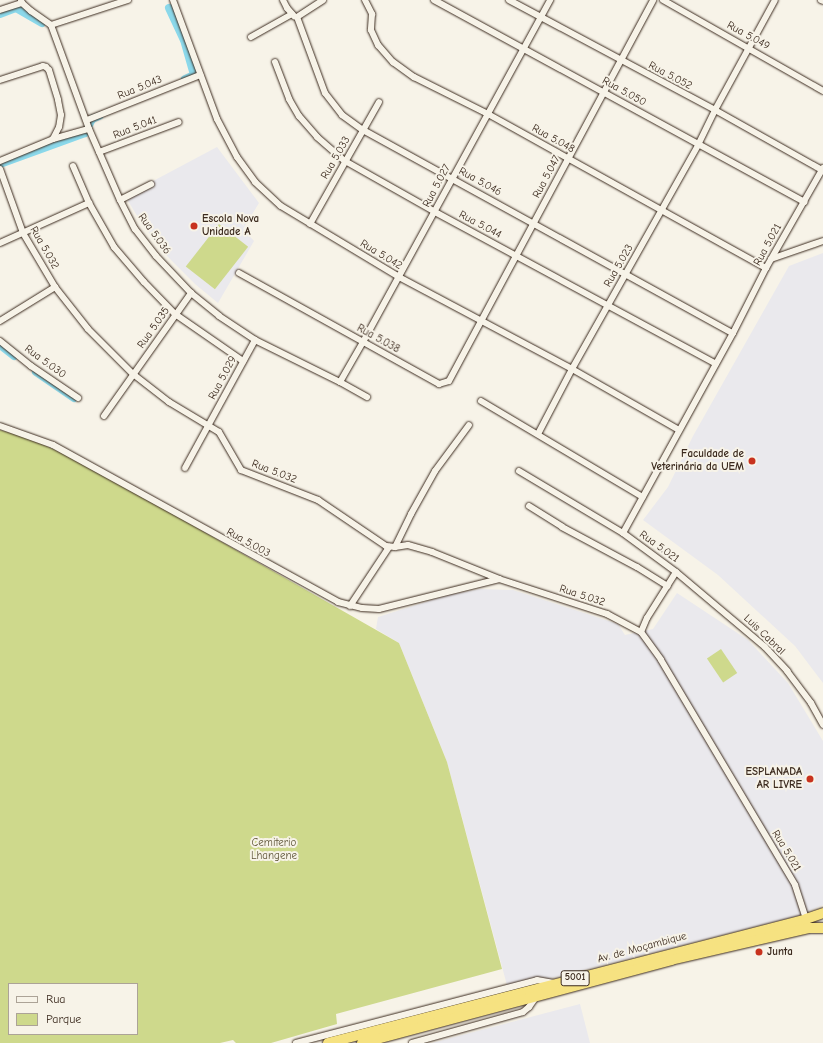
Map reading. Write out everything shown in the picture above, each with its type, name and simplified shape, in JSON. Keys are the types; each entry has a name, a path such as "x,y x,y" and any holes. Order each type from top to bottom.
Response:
{"highway":[{"name":"Av. de Moçambique","path":"328,1043 806,919 823,913"},
{"name":"Av. de Moçambique","path":"362,1043 680,958 808,928 823,928"}],"street":[{"path":"0,10 22,2 51,25 127,0"},
{"name":"Rua 5.042","path":"173,0 217,119 237,157 255,182 281,206 399,277 481,322 572,369 679,430"},
{"name":"Rua 5.046","path":"283,0 295,16 325,93 342,115 363,130 733,333"},
{"path":"251,37 295,16 323,0"},
{"name":"Rua 5.048","path":"365,0 372,14 371,30 378,45 393,62 414,77 488,114 663,209 766,268"},
{"name":"Rua 5.050","path":"434,0 804,202"},
{"name":"Rua 5.052","path":"509,0 822,169"},
{"name":"Rua 5.027","path":"340,382 435,212 452,178 550,0"},
{"name":"Rua 5.047","path":"481,322 653,0"},
{"name":"Rua 5.049","path":"663,0 823,91"},
{"name":"Rua 5.023","path":"538,434 572,369 698,145 715,110 775,0"},
{"name":"Rua 5.036","path":"51,25 87,120 89,129 120,200 135,229 156,256 191,293 220,316 255,340 367,397"},
{"name":"Rua 5.044","path":"275,62 289,99 299,116 317,137 345,161 435,212 608,304 716,364"},
{"path":"0,80 43,66 49,70 61,115 59,127 54,139"},
{"name":"Rua 5.043","path":"87,120 200,75"},
{"name":"Rua 5.033","path":"310,224 379,102"},
{"name":"Rua 5.041","path":"99,152 179,122"},
{"path":"0,161 54,139 89,129"},
{"path":"73,166 89,203 114,247 144,282 175,314 243,361"},
{"name":"Rua 5.032","path":"0,169 23,233 55,288 88,329 133,374 169,402 219,432 242,470 318,500 392,547 408,546 418,548 453,560 499,579 607,614 641,632"},
{"name":"Rua 5.021","path":"806,919 795,885 661,660 641,632 647,618 676,572 623,533 733,333 766,268 822,169"},
{"path":"120,200 151,184"},
{"path":"0,243 89,203"},
{"path":"771,259 823,241"},
{"name":"Rua 5.038","path":"239,273 439,384 449,381 481,322"},
{"path":"0,321 55,288"},
{"name":"Rua 5.035","path":"104,416 191,293"},
{"name":"Rua 5.029","path":"185,468 255,340"},
{"name":"Rua 5.030","path":"0,342 31,366 78,398"},
{"path":"481,401 643,497"},
{"path":"350,606 392,547 435,471 469,425"},
{"name":"Rua 5.003","path":"0,426 53,446 307,587 350,606 379,609 499,579"},
{"path":"519,471 623,533"},
{"path":"529,506 562,527 637,567 667,586"},
{"name":"Luis Cabral","path":"676,572 765,647 811,703 823,725"},
{"path":"296,1043 537,980 556,983"},
{"path":"412,1043 522,1012 529,1007 536,997"}],"shaded area":[{"name":"Escola Nova Unidade A","path":"217,147 259,203 243,229 254,241 218,303 195,284 168,257 142,224 125,196"},
{"name":"Faculdade de Veterinária da UEM","path":"823,253 823,683 795,646 718,575 643,520 668,487 693,436 789,266"},
{"path":"480,589 513,590 618,624 625,635 653,629 677,593 748,640 788,683 823,741 823,905 798,916 508,989 447,762 399,643 376,629 378,617 448,595"},
{"path":"580,1004 590,1043 432,1043"}],"green space":[{"path":"219,224 248,247 215,289 186,267"},
{"name":"Cemiterio Lhangene","path":"0,430 26,437 80,461 399,643 447,762 502,969 336,1014 337,1024 271,1043 236,1043 233,1040 220,1043 0,1043"},
{"path":"721,649 737,673 723,683 707,659"}],"waterway":[{"path":"0,14 16,8 42,23"},
{"path":"169,8 184,40 194,75 185,79"},
{"path":"0,164 85,133 92,119 99,116"},
{"path":"0,345 14,356"},
{"path":"36,372 74,398"}],"place":[{"name":"Escola Nova Unidade A","path":"194,226"},
{"name":"Faculdade de Veterinária da UEM","path":"752,461"},
{"name":"ESPLANADA AR LIVRE","path":"810,779"},
{"name":"Junta","path":"759,952"}]}
